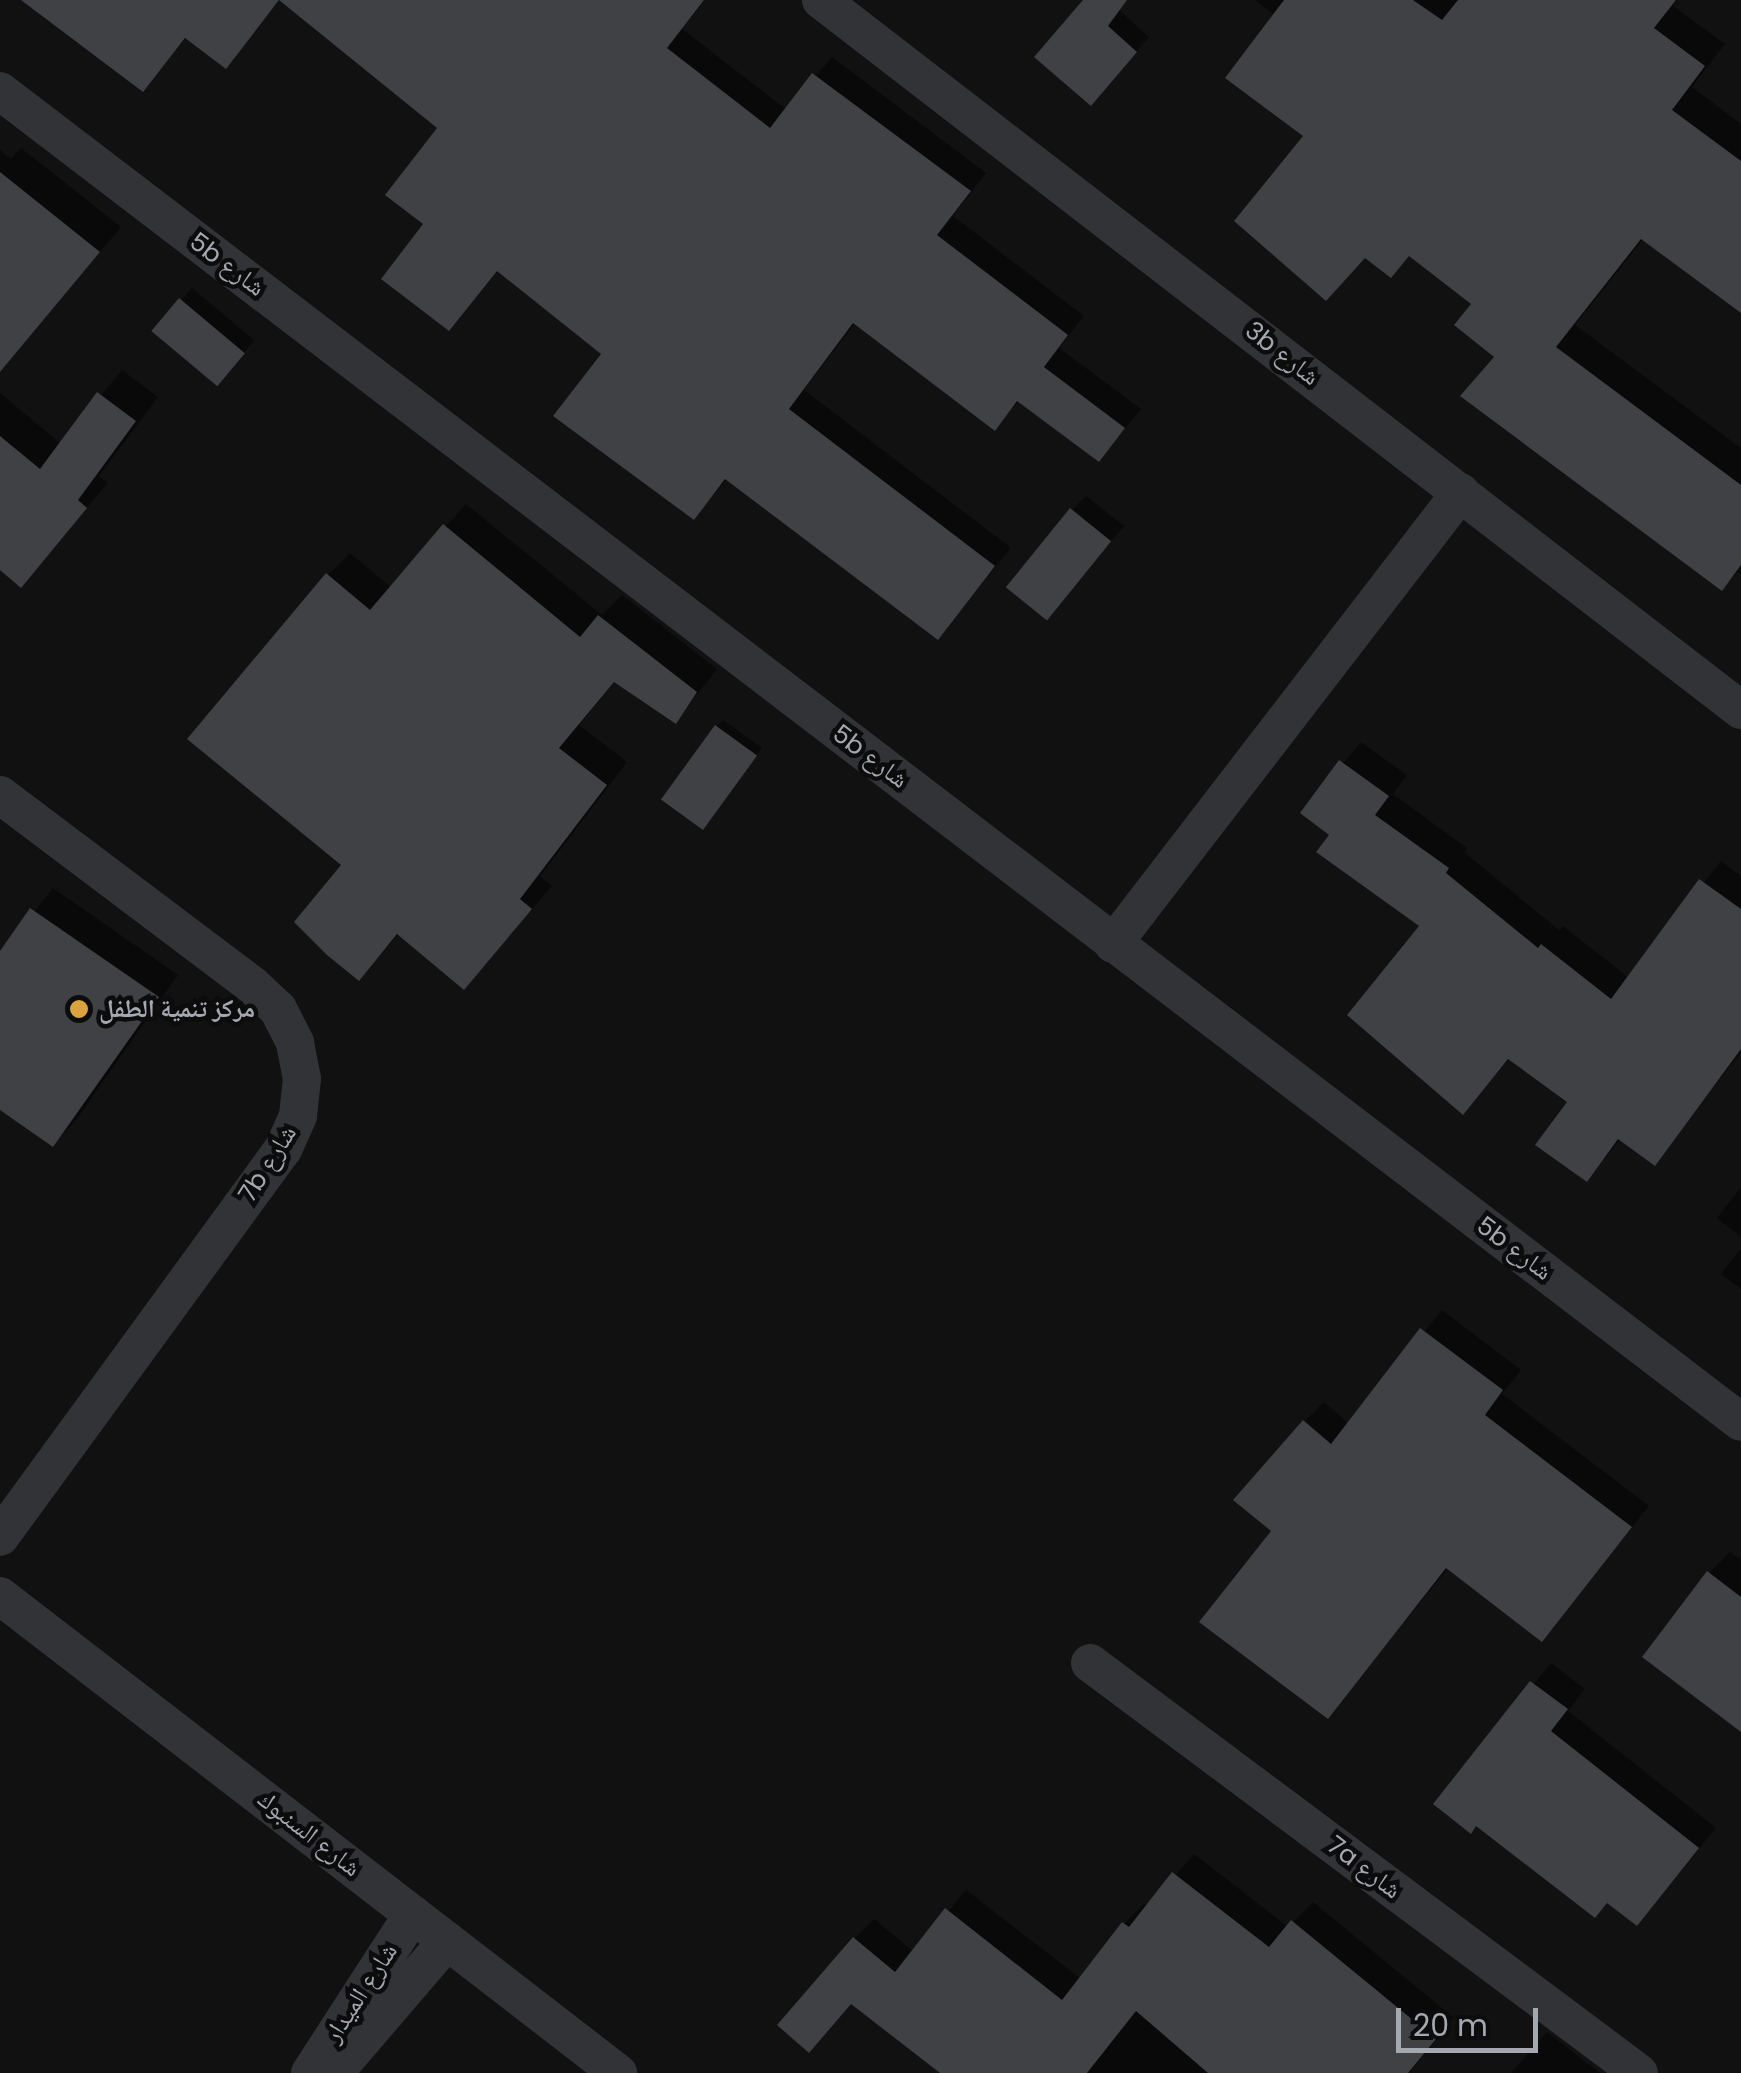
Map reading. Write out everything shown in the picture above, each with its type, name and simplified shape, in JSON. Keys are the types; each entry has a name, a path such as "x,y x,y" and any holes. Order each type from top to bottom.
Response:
{"street":[{"name":"3b شارع","path":"821,0 1741,710"},
{"name":"5b شارع","path":"0,91 1741,1422"},
{"path":"1113,944 1461,492"},
{"name":"7b شارع","path":"0,795 251,984 278,1009 295,1042 302,1078 298,1116 283,1149 0,1537"},
{"name":"شارع السنبوك","path":"0,1596 618,2073"},
{"name":"7a شارع","path":"1090,1663 1639,2073"},
{"name":"شارع الميدار","path":"310,2073 412,1914"},
{"name":"شارع الميدار","path":"334,2073 447,1941"}],"building":[{"path":"21,0 279,0 226,69 185,38 143,92"},
{"path":"279,0 704,0 667,48 770,128 812,73 971,191 937,235 1068,335 1044,367 1125,428 1099,462 1017,401 995,431 853,323 789,409 995,566 938,640 725,479 694,520 553,416 601,354 497,271 449,331 381,279 423,224 385,195 437,128"},
{"path":"1083,0 1127,0 1108,26 1137,52 1091,106 1034,57"},
{"path":"1284,0 1413,0 1442,20 1458,0 1676,0 1654,28 1705,66 1672,110 1741,161 1741,313 1641,239 1556,347 1741,485 1741,565 1722,591 1460,396 1494,357 1454,325 1471,304 1409,256 1391,278 1365,258 1326,301 1234,221 1303,136 1225,78"},
{"path":"0,172 100,252 0,372"},
{"path":"179,298 245,353 217,386 151,331"},
{"path":"97,392 136,421 78,500 87,508 21,588 0,570 0,436 40,469"},
{"path":"1070,508 1111,541 1047,621 1006,587"},
{"path":"443,524 580,637 598,615 697,692 676,724 614,682 559,748 607,785 520,899 532,909 464,990 397,934 359,981 327,955 294,922 341,865 187,739 326,573 370,610"},
{"path":"715,725 757,756 703,830 661,799"},
{"path":"1339,760 1389,796 1375,815 1449,868 1446,873 1538,948 1541,944 1611,999 1699,879 1741,909 1741,1049 1655,1166 1618,1139 1587,1182 1535,1145 1567,1102 1508,1059 1463,1115 1347,1015 1419,926 1316,852 1329,835 1300,813"},
{"path":"30,908 159,997 53,1147 0,1110 0,951"},
{"path":"1420,1328 1503,1390 1485,1415 1632,1527 1542,1642 1446,1568 1328,1719 1199,1622 1271,1531 1233,1500 1303,1420 1331,1444"},
{"path":"1707,1571 1741,1597 1741,1732 1642,1657"},
{"path":"1530,1681 1568,1709 1551,1731 1699,1848 1637,1926 1607,1903 1595,1918 1476,1826 1471,1834 1433,1804"},
{"path":"1172,1872 1269,1947 1291,1920 1436,2039 1408,2073 1208,2073 1136,2011 1087,2073 940,2073 851,2004 809,2053 777,2025 853,1937 895,1972 945,1908 1062,2000 1122,1922 1129,1927"}],"place":[{"name":"مركز تنمية الطفل","path":"79,1009"}]}
